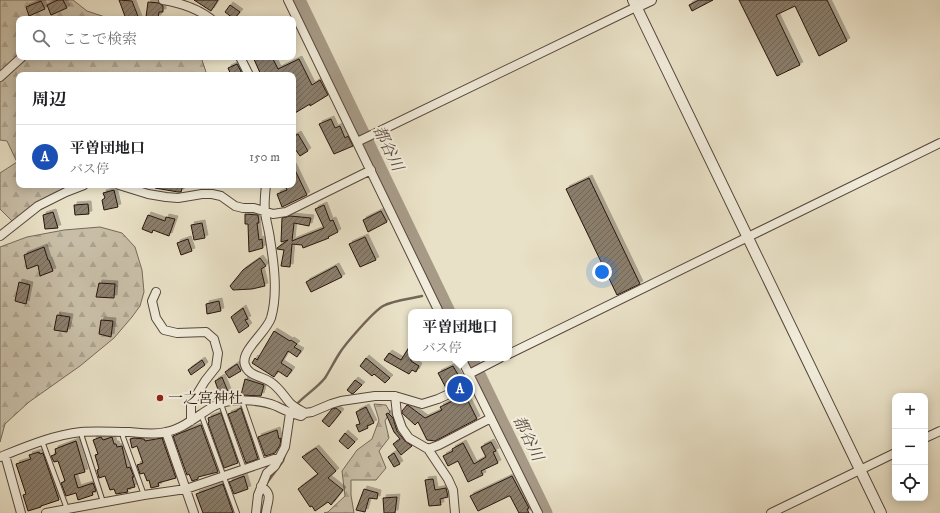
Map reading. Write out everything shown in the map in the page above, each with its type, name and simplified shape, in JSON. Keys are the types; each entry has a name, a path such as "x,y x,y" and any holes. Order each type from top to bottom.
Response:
{"street":[{"path":"163,0 176,2 193,8 206,16"},
{"path":"288,0 362,140 371,170 438,309"},
{"path":"362,140 635,3 650,0"},
{"path":"635,3 747,238 881,513"},
{"path":"0,77 19,60"},
{"path":"242,60 248,72"},
{"path":"512,353 940,143"},
{"path":"129,188 148,194 178,198 212,194 221,196 235,206 254,208 265,213 273,214 286,212 371,170"},
{"path":"0,236 38,206 76,188"},
{"path":"266,188 265,213 274,272 272,311 267,327 246,353 244,360 245,366 250,373 268,381 280,389 290,403 305,413"},
{"path":"156,292 152,302 156,318 164,330 177,333 206,332 214,339 218,353 216,367 205,381 191,404 191,421"},
{"path":"464,361 473,372 473,382 538,513"},
{"path":"473,372 494,361"},
{"path":"21,513 2,456 69,434 82,432 151,434 166,432 191,421 215,406 234,401 250,401 274,405 290,413 301,416 305,413 312,412 342,400 375,396 395,396 422,404 438,400 473,382"},
{"path":"395,396 397,414 402,428 409,438 428,449 448,479 453,490 455,513"},
{"path":"256,513 258,496 264,488 267,473 275,466 285,447 290,413"},
{"path":"428,449 439,446 491,418"},
{"path":"928,437 940,431"},
{"path":"166,432 194,513"},
{"path":"771,513 892,454"},
{"path":"46,513 186,489 263,462 279,459"},
{"path":"264,488 270,500 266,513"}],"lane":[{"path":"242,401 263,462"},
{"path":"221,404 244,469"},
{"path":"202,414 237,513"},
{"path":"82,432 82,437 104,502"},
{"path":"123,432 123,437 144,495"},
{"path":"42,442 67,509"}],"green space":[{"path":"0,0 73,0 87,11 102,16 16,16 16,60 202,60 206,72 16,72 16,160 7,141 0,140"},
{"path":"16,163 16,188 79,188 15,224 0,209 0,173"},
{"path":"100,227 122,233 135,247 142,270 144,292 140,306 114,338 80,366 29,402 5,424 0,442 0,247 27,237 64,230"},
{"path":"374,404 386,405 390,412 385,421 389,438 379,451 386,468 376,480 351,480 351,495 354,513 324,513 328,512 345,496 342,471 357,450 372,439 379,420"}],"building":[{"path":"58,0 63,0 67,8 51,15 47,5"},
{"path":"119,0 132,1 138,16 125,16"},
{"path":"194,0 218,0 211,11"},
{"path":"699,0 713,0 692,11 689,5"},
{"path":"739,0 827,0 847,41 819,56 795,6 776,15 800,65 777,76"},
{"path":"41,1 45,9 29,16 26,7"},
{"path":"148,2 159,3 163,6 163,12 159,12 158,16 146,16"},
{"path":"230,5 240,12 237,16 230,16 225,12"},
{"path":"299,59 312,85 320,80 328,95 296,112 296,72 260,72 254,60 274,60 278,69"},
{"path":"237,64 241,72 230,72 228,68"},
{"path":"331,119 335,128 340,126 345,138 348,136 353,146 334,154 319,124"},
{"path":"298,134 308,151 300,156 296,150 296,135"},
{"path":"296,172 307,195 282,207 277,194 287,190 286,188 296,188"},
{"path":"589,178 640,284 617,295 566,189"},
{"path":"155,188 182,188 181,192"},
{"path":"114,190 118,207 104,210 102,200 105,198 103,193"},
{"path":"88,204 89,214 75,215 74,205"},
{"path":"324,205 330,221 333,220 338,232 328,237 329,238 303,248 302,245 292,244 290,267 281,266 284,250 277,248 288,240 281,242 282,218 290,216 311,218 309,226 294,223 292,241 324,228 315,209"},
{"path":"381,211 387,222 368,232 363,220"},
{"path":"53,212 58,228 45,229 43,215"},
{"path":"245,214 258,215 259,223 257,223 259,240 262,239 263,248 249,252 248,224 245,224"},
{"path":"148,215 165,221 166,217 175,219 169,236 153,230 152,233 142,229"},
{"path":"202,223 205,238 194,240 191,225"},
{"path":"365,237 376,260 360,267 349,244"},
{"path":"188,239 192,251 181,255 177,243"},
{"path":"44,247 53,271 40,276 38,265 27,269 24,255"},
{"path":"260,258 266,266 261,269 265,286 252,289 233,290 230,286 243,270"},
{"path":"336,266 342,277 311,292 306,282"},
{"path":"19,282 30,285 26,304 15,301"},
{"path":"99,283 115,284 114,298 96,297"},
{"path":"219,301 221,311 207,314 206,304"},
{"path":"243,308 248,319 245,320 249,326 239,333 231,317"},
{"path":"57,315 70,317 67,332 54,330"},
{"path":"101,320 113,321 111,337 99,334"},
{"path":"274,331 297,344 294,347 301,351 297,357 288,351 281,363 292,370 287,377 278,371 274,377 252,363 255,358 257,360"},
{"path":"408,349 408,361 411,361 419,366 416,372 412,370 409,374 384,360 389,353 401,360"},
{"path":"366,358 390,378 385,383 374,374 372,376 360,366"},
{"path":"202,360 205,365 191,375 188,370"},
{"path":"237,364 241,371 229,378 225,372"},
{"path":"453,366 460,378 452,383 453,385 446,388 438,373"},
{"path":"222,377 229,394 221,398 215,381"},
{"path":"245,379 264,385 261,396 241,395"},
{"path":"355,380 362,385 352,394 347,390"},
{"path":"465,395 477,419 435,441 427,440 418,422 415,425 402,413 407,405 425,418 442,410 440,407"},
{"path":"366,407 374,423 367,426 368,428 359,432 356,425 360,424 356,412"},
{"path":"241,408 258,459 246,463 228,414 236,412"},
{"path":"336,408 341,412 329,427 322,421 332,409"},
{"path":"221,413 238,463 224,468 208,423 208,418"},
{"path":"388,413 393,418 397,431 405,441 412,446 401,455 393,444 400,439 394,432 386,414"},
{"path":"201,425 218,472 198,477 198,479 192,481 189,474 187,475 173,436"},
{"path":"277,430 279,439 281,438 280,445 275,453 265,456 258,437"},
{"path":"345,433 355,442 348,449 339,441"},
{"path":"101,437 103,440 112,437 114,444 116,444 117,447 122,446 127,468 130,467 134,477 132,477 135,487 127,489 128,492 116,494 114,489 110,490 105,476 99,478 97,470 99,469 95,455 98,454 93,440"},
{"path":"162,438 176,478 158,483 159,486 151,488 149,480 147,481 144,473 140,474 137,465 143,463 137,446 132,448 130,439 144,439 145,441"},
{"path":"76,441 85,472 74,475 78,488 93,483 96,491 92,492 93,495 78,500 76,493 66,496 61,483 65,481 58,461 54,462 51,456 56,454 55,449"},
{"path":"491,442 496,451 493,452 498,463 481,471 483,475 468,482 458,461 448,466 443,456 453,451 452,449 463,443 474,464 486,457 481,447"},
{"path":"316,448 336,471 328,478 343,490 331,505 328,502 315,511 312,506 310,507 298,489 318,474 302,457"},
{"path":"39,452 40,454 43,453 59,500 28,511 23,495 26,494 16,464 31,459 29,455"},
{"path":"394,453 400,464 394,467 388,457"},
{"path":"244,476 248,489 234,494 229,482"},
{"path":"512,476 529,508 527,509 529,513 519,513 510,496 478,511 470,496"},
{"path":"433,479 435,490 446,488 448,497 440,499 441,505 429,506 425,480"},
{"path":"223,484 233,513 203,513 196,494"},
{"path":"364,489 378,493 377,499 369,498 365,512 356,510"},
{"path":"397,497 395,513 384,513 383,498"}],"waterway":[{"name":"都谷川","path":"298,0 447,309"},
{"path":"296,405 325,378 347,343 378,309 392,302 422,296"},
{"name":"都谷川","path":"471,361 545,513"},
{"path":"266,484 283,461 285,454"}],"place":[{"name":"平曽団地口","path":"460,389"},
{"name":"一之宮神社","path":"160,398"}]}
